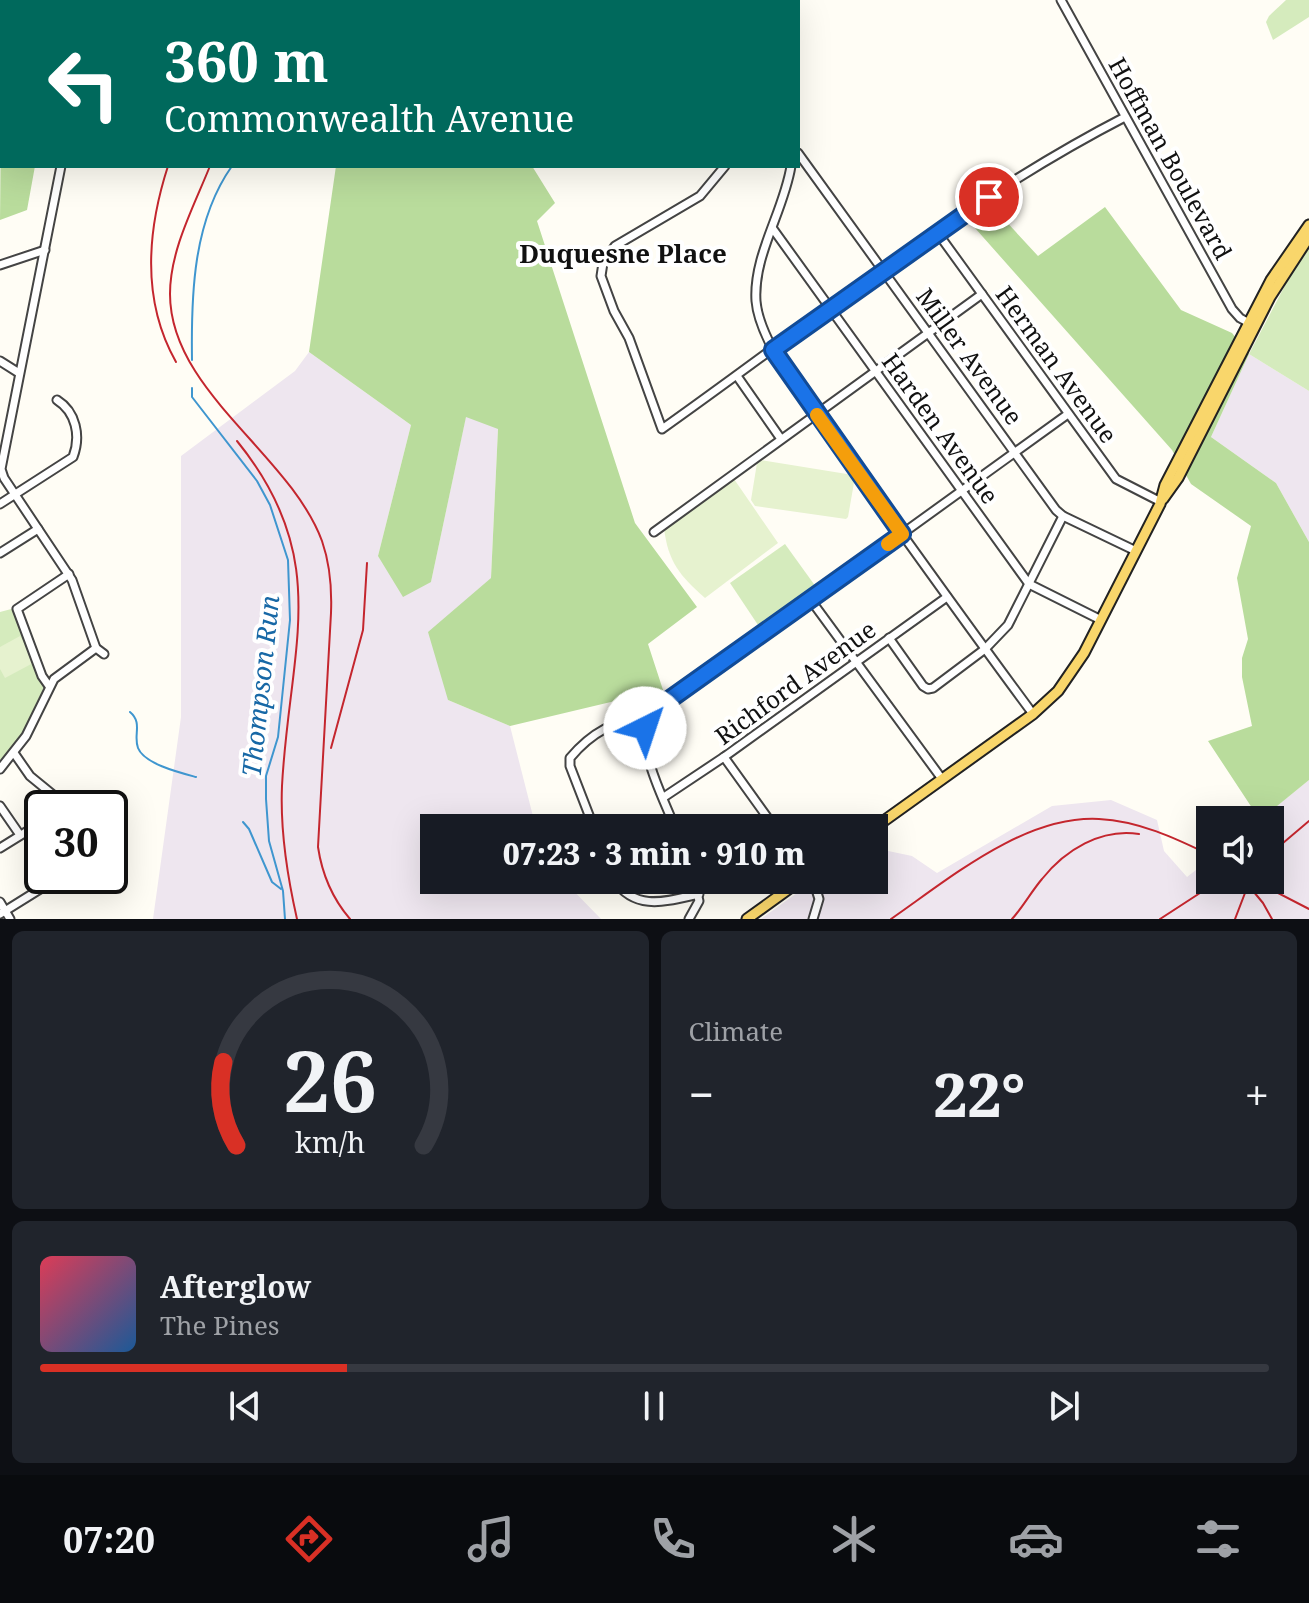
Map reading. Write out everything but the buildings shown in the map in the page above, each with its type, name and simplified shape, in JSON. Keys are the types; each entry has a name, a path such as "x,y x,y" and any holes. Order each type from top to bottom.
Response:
{"main road":[{"path":"888,818 1033,714 1065,682 1101,620 1275,273 1309,225"},
{"path":"1252,324 1309,237"},
{"path":"747,919 782,894"}],"street":[{"name":"Hoffman Boulevard","path":"1061,0 1232,309 1252,324"},
{"path":"723,168 700,196 615,246 603,263 603,284 629,338 662,429 937,232 1038,164 1125,117"},
{"name":"Miller Avenue","path":"800,156 1056,510 1136,551"},
{"path":"61,168 0,464 15,494 69,574 96,648 104,654"},
{"path":"791,168 784,199 761,264 756,292 759,320 773,350 816,414 1033,714"},
{"name":"Harden Avenue","path":"773,229 1029,584 1101,620"},
{"name":"Herman Avenue","path":"937,232 1116,479 1161,502"},
{"path":"0,265 45,250"},
{"path":"654,532 982,294"},
{"path":"0,361 19,373"},
{"path":"737,376 781,439"},
{"path":"0,504 68,462 75,453 77,436 73,417 57,400"},
{"path":"670,814 645,744 648,719 659,707 1068,414"},
{"path":"889,638 928,689 933,688 985,649 1008,625 1063,516"},
{"path":"0,553 38,529"},
{"path":"49,686 42,676 17,609 69,574"},
{"name":"Richford Avenue","path":"664,797 947,597"},
{"path":"810,599 942,779"},
{"path":"0,769 32,726 49,686 59,674 96,648"},
{"path":"589,814 570,766 570,758 612,725 632,718 648,719"},
{"path":"14,753 30,776 45,790"},
{"path":"724,757 765,814"},
{"path":"0,806 20,835"},
{"path":"0,848 24,833"},
{"path":"3,912 32,894"},
{"path":"627,894 647,903 699,894 697,907 689,919"},
{"path":"813,919 819,899 817,894"},
{"path":"0,902 3,912 10,919"}],"shaded area":[{"path":"309,352 411,425 378,556 431,582 466,416 498,428 491,578 448,700 510,726 532,814 420,814 420,894 577,894 601,919 153,919 181,717 181,456 295,371"},
{"path":"1249,354 1309,391 1309,542 1276,483 1211,437"},
{"path":"1309,780 1309,919 761,919 796,894 888,894 888,851 912,856 937,873 1052,806 1111,800 1157,820 1164,851 1187,877 1196,870 1196,894 1284,894 1284,806 1276,806"}],"green space":[{"path":"1286,0 1309,0 1309,17 1273,40 1266,22"},
{"path":"1,168 35,168 27,210 0,220"},
{"path":"336,168 533,168 555,203 537,221 635,523 697,607 648,644 663,690 640,706 615,701 510,726 448,700 428,632 491,578 498,429 466,417 431,582 403,597 378,556 411,425 309,352"},
{"path":"989,203 1038,256 1105,207 1181,310 1232,333 1249,354 1211,437 1276,483 1309,542 1309,780 1277,806 1251,806 1208,741 1252,726 1242,677 1242,658 1248,639 1237,578 1251,526 1191,484 1172,450 967,219"},
{"path":"1309,248 1309,391 1249,354 1291,274"},
{"path":"760,460 853,475 848,517 755,506 751,500"},
{"path":"734,479 778,543 705,598 677,568 664,528"},
{"path":"785,544 816,587 760,628 730,583"},
{"path":"15,608 44,687 18,743 0,760 0,612"},
{"path":"20,636 35,662 5,678 0,669 0,647"}],"waterway":[{"name":"Thompson Run","path":"192,360 192,310 202,234 219,187 231,168"},
{"name":"Thompson Run","path":"192,388 192,397 257,481 270,505 288,560 290,620 278,737 266,776 269,841 283,891 285,919"},
{"path":"130,712 136,720 138,748 147,759 196,777"},
{"path":"243,822 272,882 281,889"}],"railway":[{"path":"167,168 155,215 151,265 157,314 176,362"},
{"path":"209,168 174,261 170,294 175,329 189,361 210,392 285,479 306,509 325,550 331,604 318,847 329,885 350,919"},
{"path":"237,441 267,484 286,526 296,566 296,648 282,786 282,820 297,919"},
{"path":"331,748 363,630 367,563"},
{"path":"891,919 989,852 1043,827 1071,821 1114,820 1142,827 1196,849"},
{"path":"1284,842 1309,821"},
{"path":"1012,919 1051,868 1073,850 1111,834 1139,834"},
{"path":"1160,919 1198,894"},
{"path":"1235,919 1245,894"},
{"path":"1256,894 1272,919"},
{"path":"1280,894 1309,909"}],"slow traffic":[{"path":"817,415 902,534 888,544"}],"district":[{"name":"Duquesne Place","path":"623,253"}],"route":[{"path":"645,728 648,719 659,707 902,534 773,350 989,197"}]}
